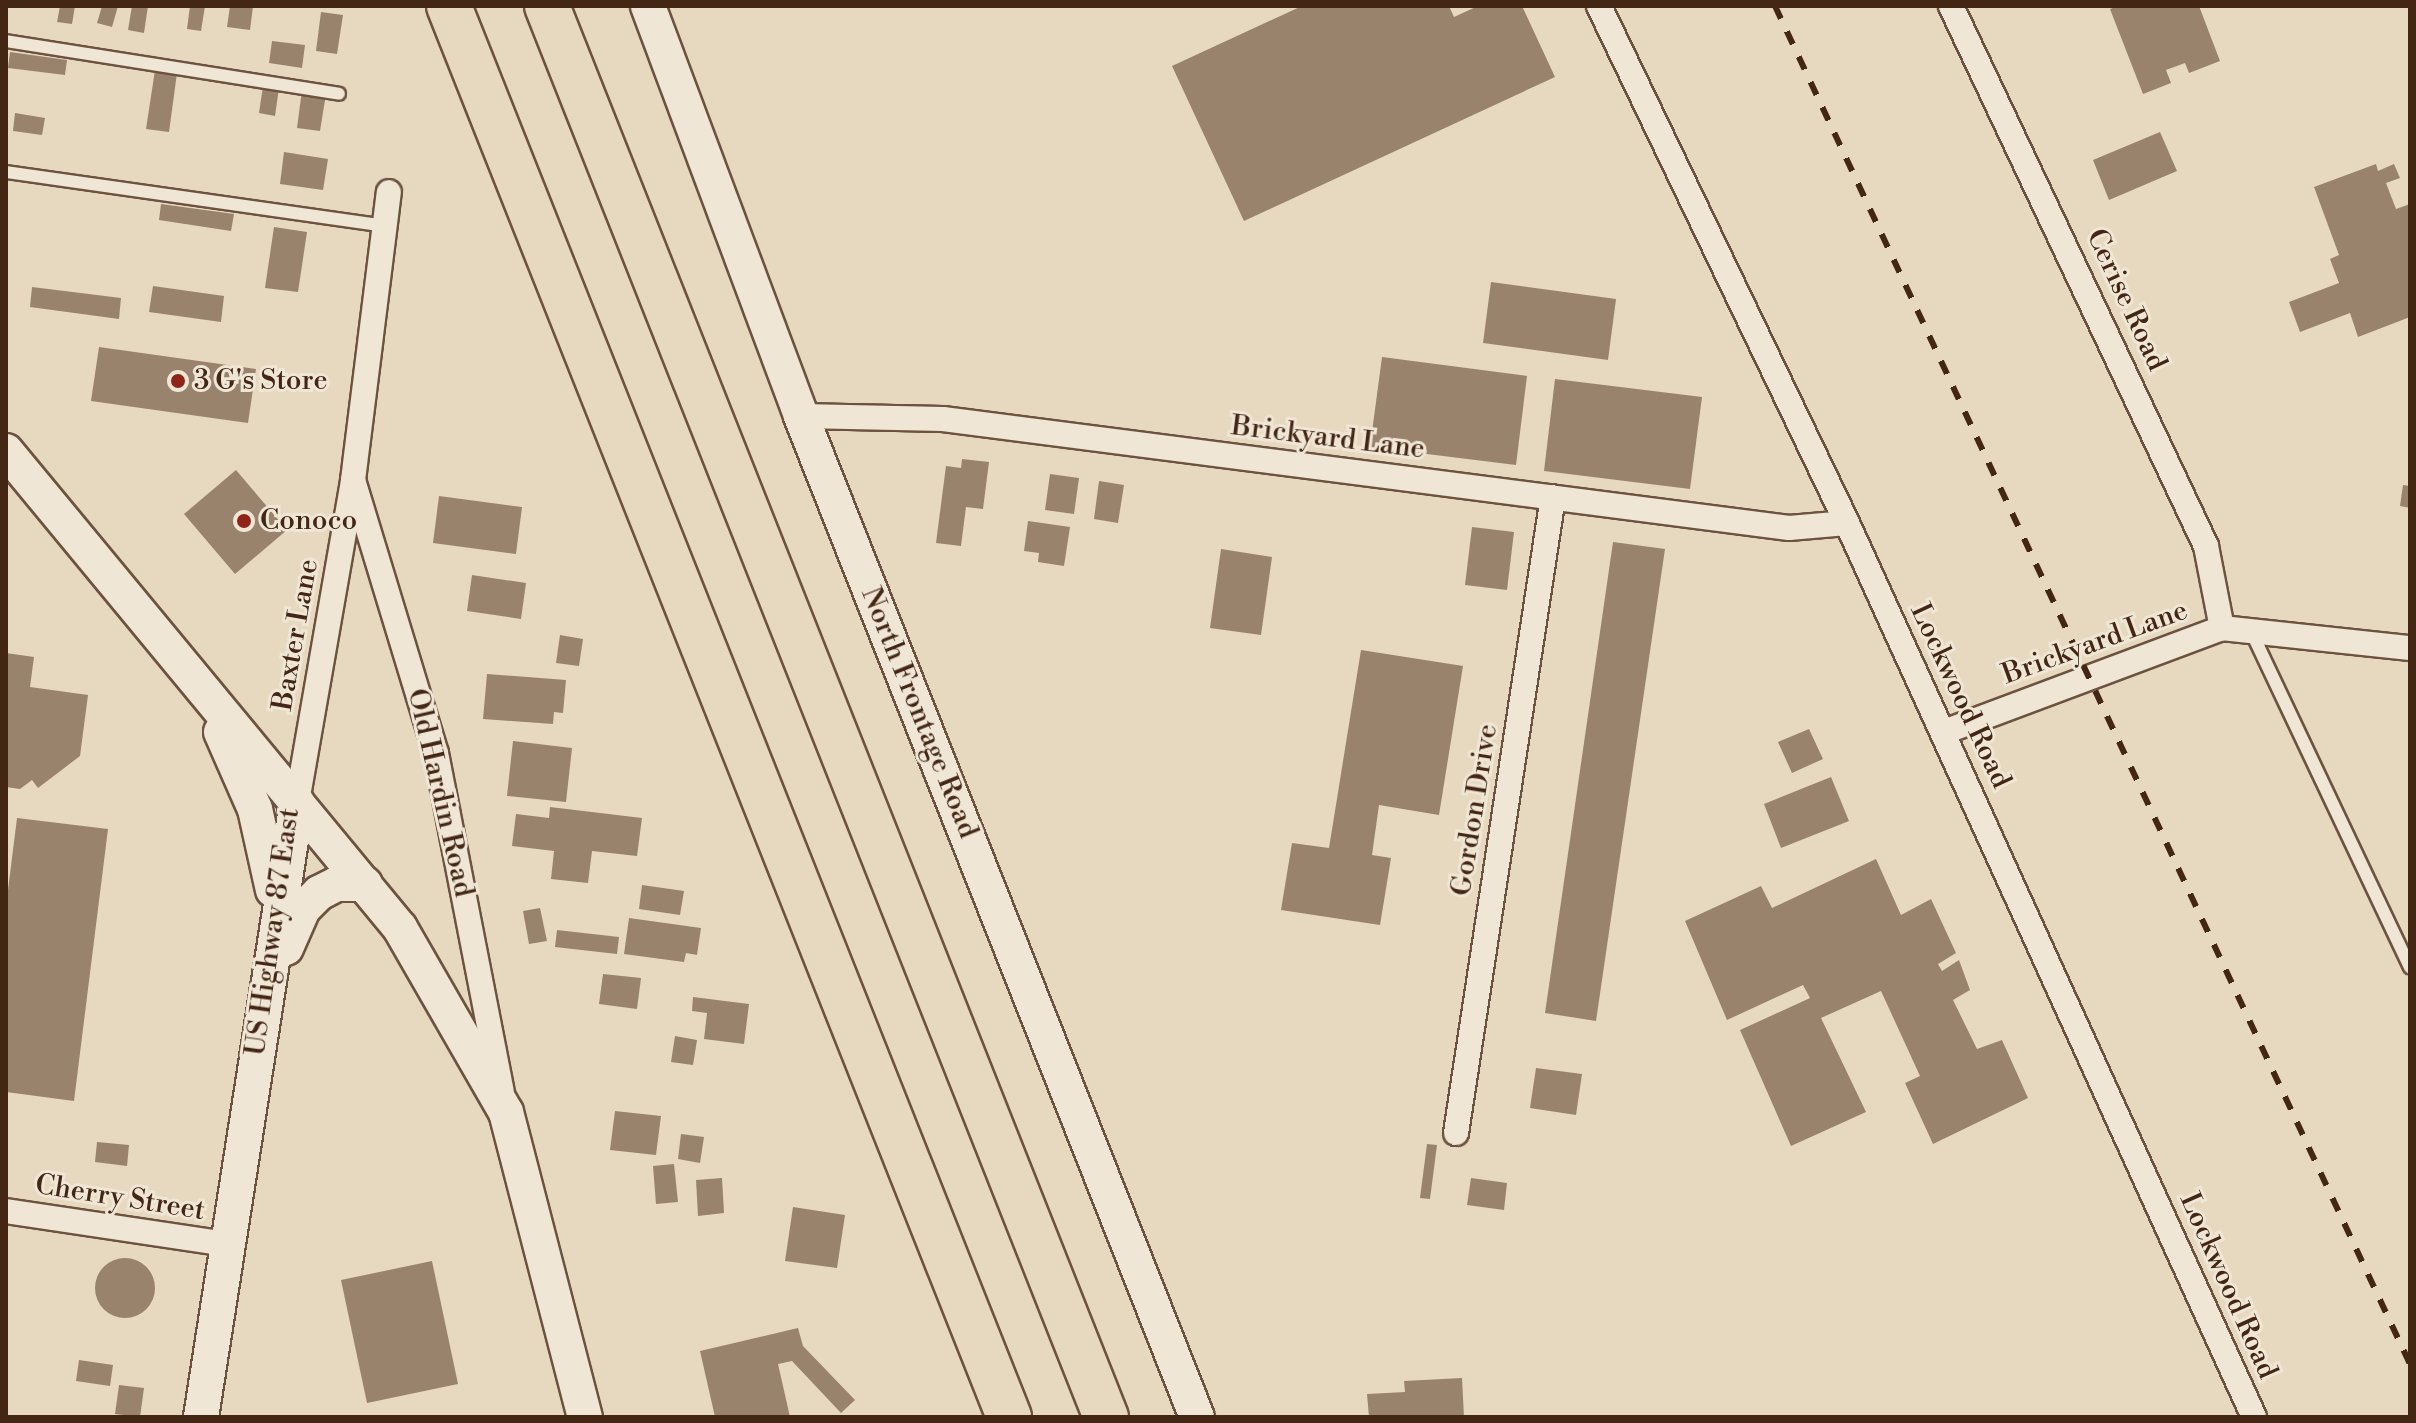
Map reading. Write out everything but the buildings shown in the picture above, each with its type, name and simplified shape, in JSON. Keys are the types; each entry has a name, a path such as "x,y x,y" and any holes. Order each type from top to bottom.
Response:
{"highway":[{"path":"441,6 485,103"},
{"path":"449,6 1009,1417"},
{"path":"547,6 1106,1417"}],"street":[{"name":"North Frontage Road","path":"648,6 801,416 1197,1417"},
{"name":"Lockwood Road","path":"1599,6 1847,523 2254,1417"},
{"name":"Cerise Road","path":"1951,6 2206,546 2222,628"},
{"name":"Baxter Lane","path":"297,802 353,480 389,192"},
{"name":"Brickyard Lane","path":"801,416 943,419 1789,528 1847,523"},
{"name":"US Highway 87 East","path":"6,451 297,802 201,1417"},
{"name":"Old Hardin Road","path":"353,480 436,753 506,1112 585,1417"},
{"name":"Gordon Drive","path":"1456,1133 1553,497"},
{"name":"Brickyard Lane","path":"1944,732 2222,628"},
{"path":"2222,628 2250,628 2410,648"},
{"path":"181,662 229,747 255,809 272,882 273,949"},
{"name":"Old Hardin Road","path":"297,802 400,928 506,1112"},
{"path":"266,997 310,900 337,884 365,884"},
{"name":"Cherry Street","path":"6,1211 226,1244"}],"lane":[{"path":"6,41 339,94"},
{"path":"6,172 385,226"},
{"path":"2250,628 2410,967"}],"railway":[{"path":"1775,6 2410,1364"}],"place":[{"name":"3 G's Store","path":"178,381"},
{"name":"Conoco","path":"244,521"}]}
